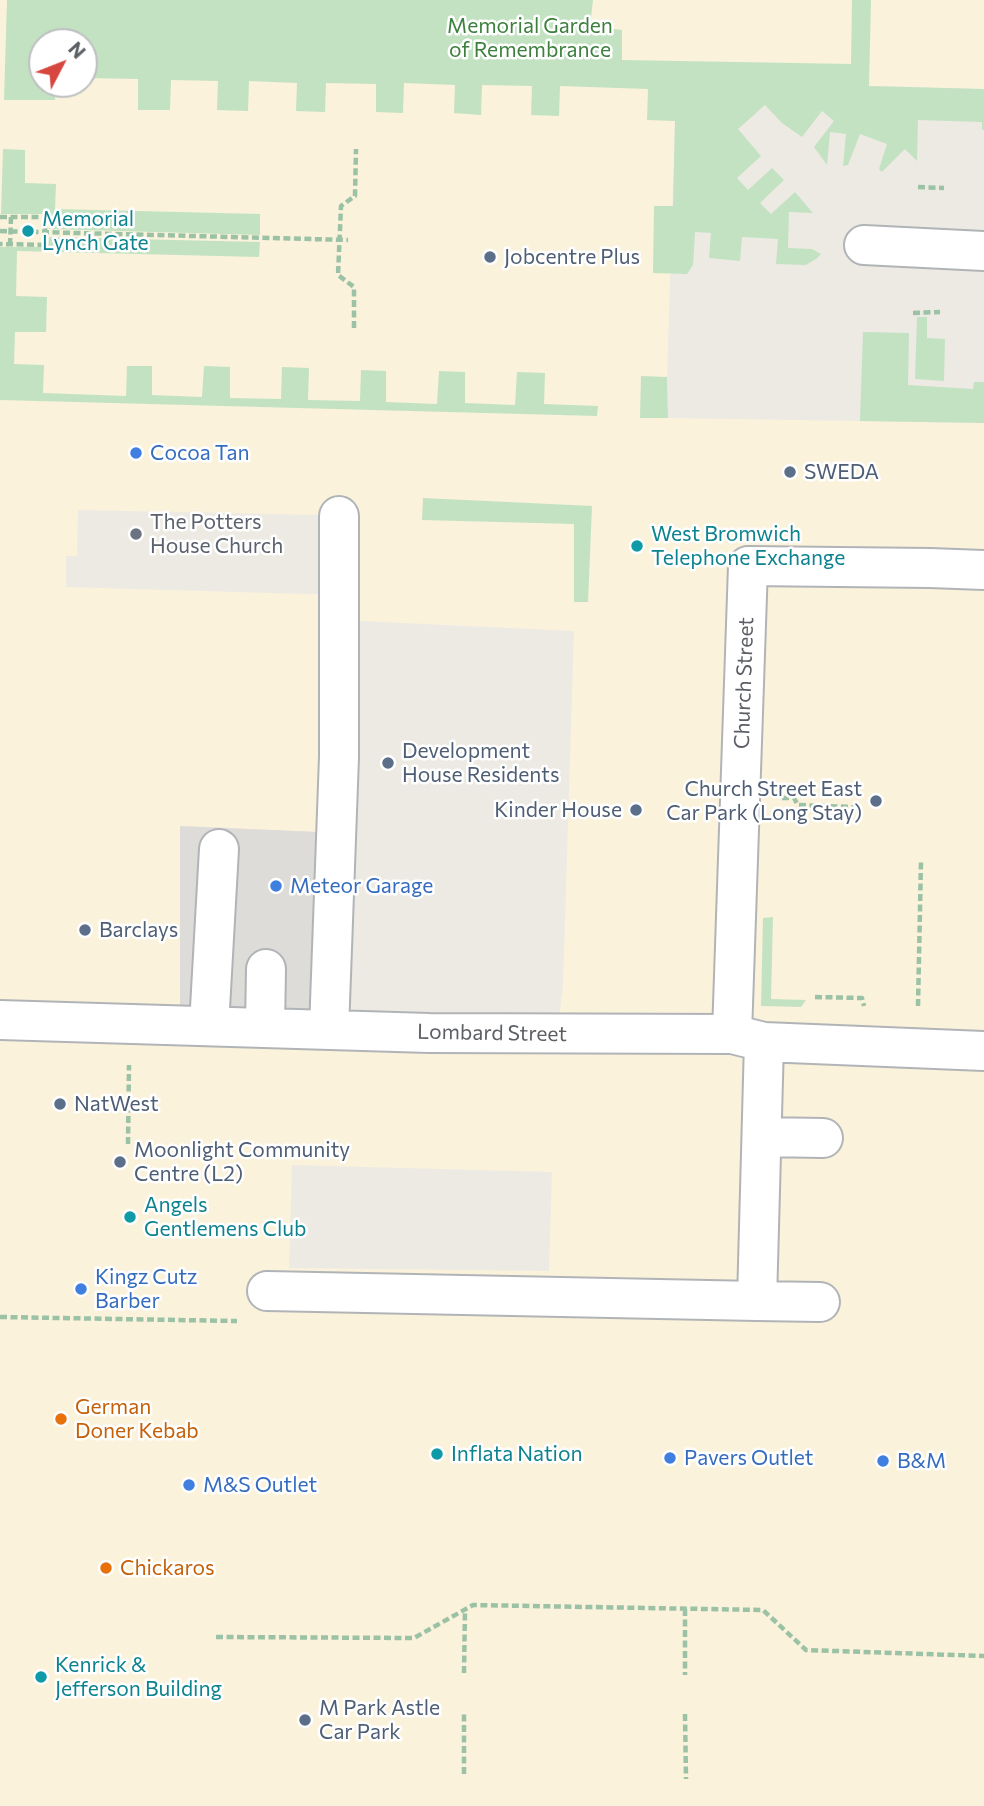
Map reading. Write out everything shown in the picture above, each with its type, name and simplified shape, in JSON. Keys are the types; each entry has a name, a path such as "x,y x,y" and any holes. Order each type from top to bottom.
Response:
{"street":[{"path":"864,245 984,251"},
{"path":"328,1030 327,847 339,757 339,516"},
{"name":"Church Street","path":"748,1038 748,566 984,570"},
{"path":"209,1026 219,849"},
{"path":"265,1027 266,969"},
{"name":"Lombard Street","path":"0,1020 429,1033 748,1038 984,1051"},
{"path":"748,1038 762,1137 757,1301"},
{"path":"762,1137 823,1138"},
{"path":"267,1291 820,1302"}],"path":[{"path":"354,328 354,287 338,275 341,206 355,195 356,149"},
{"path":"918,187 944,188"},
{"path":"0,217 45,217 45,245 0,244"},
{"path":"10,244 11,217"},
{"path":"0,231 348,240"},
{"path":"913,313 940,312"},
{"path":"772,799 794,799 798,805 855,807"},
{"path":"918,1017 921,861"},
{"path":"128,1144 129,1054"},
{"path":"216,1637 414,1639 473,1605 763,1610 806,1650 984,1656"},
{"path":"685,1609 685,1675"},
{"path":"464,1673 465,1610"},
{"path":"464,1711 464,1774"},
{"path":"685,1714 686,1779"}],"shaded area":[{"path":"0,0 984,0 984,89 869,86 675,121 667,377 668,418 984,423 984,1806 0,1806","holes":["78,510 321,515 339,595 66,587 66,556 77,556","339,620 574,631 563,985 557,1034 180,1024 180,826 318,832","292,1165 552,1172 549,1271 289,1268"]},
{"path":"180,826 318,832 329,1030 180,1025"}],"green space":[{"name":"Memorial Garden of Remembrance","path":"7,0 593,0 590,26 622,30 622,60 851,64 852,0 871,0 869,86 984,89 984,130 982,122 918,120 917,161 905,149 882,172 879,169 887,144 860,134 848,165 843,166 846,134 830,132 827,165 814,147 834,121 822,111 802,137 782,123 765,105 738,129 761,156 737,178 748,190 772,168 784,180 760,203 771,214 795,192 813,213 789,212 788,248 812,249 821,254 806,265 776,264 778,239 742,237 740,261 709,258 711,233 695,232 693,265 687,274 653,273 654,206 673,206 675,121 647,120 648,89 560,86 559,116 531,115 532,86 482,85 481,115 454,113 455,85 404,83 403,113 376,112 376,84 326,83 325,112 296,111 297,83 249,81 248,111 217,110 218,81 171,80 170,110 138,110 138,79 98,78 98,28 28,28 28,98 55,100 4,100"},
{"path":"3,149 25,150 25,183 56,184 55,209 260,214 260,235 49,229 49,214 1,214"},
{"path":"49,237 260,242 259,257 17,251 16,296 47,297 46,332 15,332 14,364 44,365 43,393 126,396 127,366 152,366 152,395 202,397 204,366 230,367 230,398 281,399 282,367 309,368 308,400 360,401 361,370 386,371 386,402 437,404 439,371 465,372 465,403 515,405 517,372 545,373 544,404 598,406 597,416 0,400 0,247 48,247"},
{"path":"917,317 927,317 927,338 945,339 944,381 915,379"},
{"path":"863,332 909,333 908,385 973,389 974,382 984,382 984,423 860,421"},
{"path":"641,376 667,377 668,418 640,418"},
{"path":"423,498 592,506 588,602 574,602 574,524 422,520"},
{"path":"773,917 771,999 806,1000 801,1007 761,1006 763,918"}],"place":[{"name":"Memorial Lynch Gate","path":"28,231"},
{"name":"Jobcentre Plus","path":"490,257"},
{"name":"Cocoa Tan","path":"136,453"},
{"name":"SWEDA","path":"790,472"},
{"name":"The Potters House Church","path":"136,534"},
{"name":"West Bromwich Telephone Exchange","path":"637,546"},
{"name":"Development House Residents","path":"388,763"},
{"name":"Church Street East Car Park (Long Stay)","path":"876,801"},
{"name":"Kinder House","path":"636,810"},
{"name":"Meteor Garage","path":"276,886"},
{"name":"Barclays","path":"85,930"},
{"name":"NatWest","path":"60,1104"},
{"name":"Moonlight Community Centre (L2)","path":"120,1162"},
{"name":"Angels Gentlemens Club","path":"130,1217"},
{"name":"Kingz Cutz Barber","path":"81,1289"},
{"name":"German Doner Kebab","path":"61,1419"},
{"name":"Inflata Nation","path":"437,1454"},
{"name":"Pavers Outlet","path":"670,1458"},
{"name":"B&M","path":"883,1461"},
{"name":"M&S Outlet","path":"189,1485"},
{"name":"Chickaros","path":"106,1568"},
{"name":"Kenrick & Jefferson Building","path":"41,1677"},
{"name":"M Park Astle Car Park","path":"305,1720"}]}
